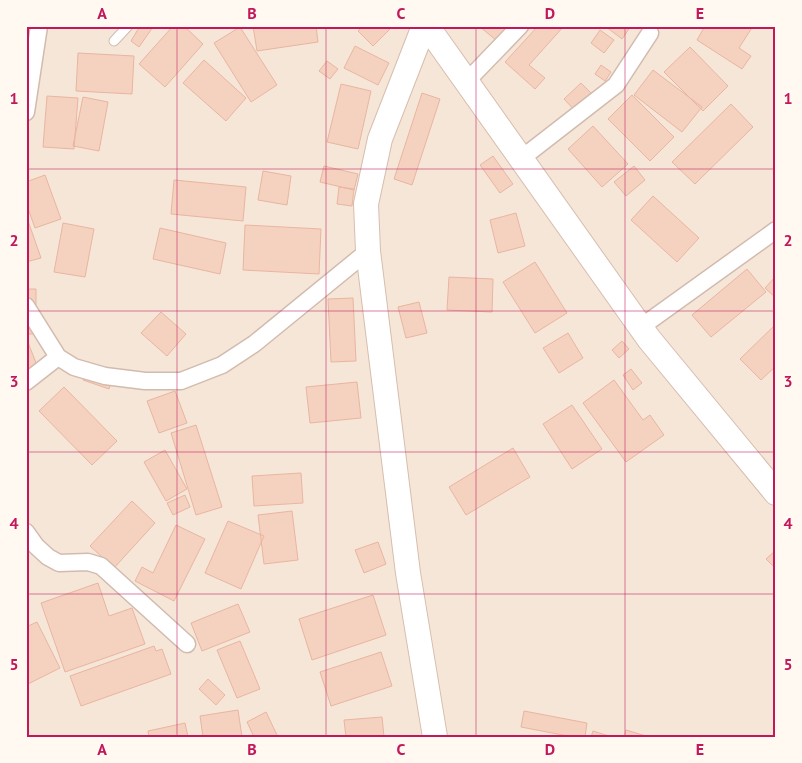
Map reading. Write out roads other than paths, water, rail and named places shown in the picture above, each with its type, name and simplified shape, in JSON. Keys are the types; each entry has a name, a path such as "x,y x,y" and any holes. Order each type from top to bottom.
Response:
{"street":[{"path":"26,112 40,26"},
{"path":"426,26 641,327 776,493"},
{"path":"426,26 380,139 366,204 368,251 408,573 435,737"},
{"path":"466,82 520,26"},
{"path":"522,158 616,85 650,33"},
{"path":"641,327 776,230"},
{"path":"26,306 58,357 74,367 105,376 145,381 181,381 222,365 254,344 368,251"},
{"path":"26,382 58,357"},
{"path":"26,532 36,546 48,557 59,563 88,562 101,566 187,644"}],"lane":[{"path":"114,41 128,26"}]}
